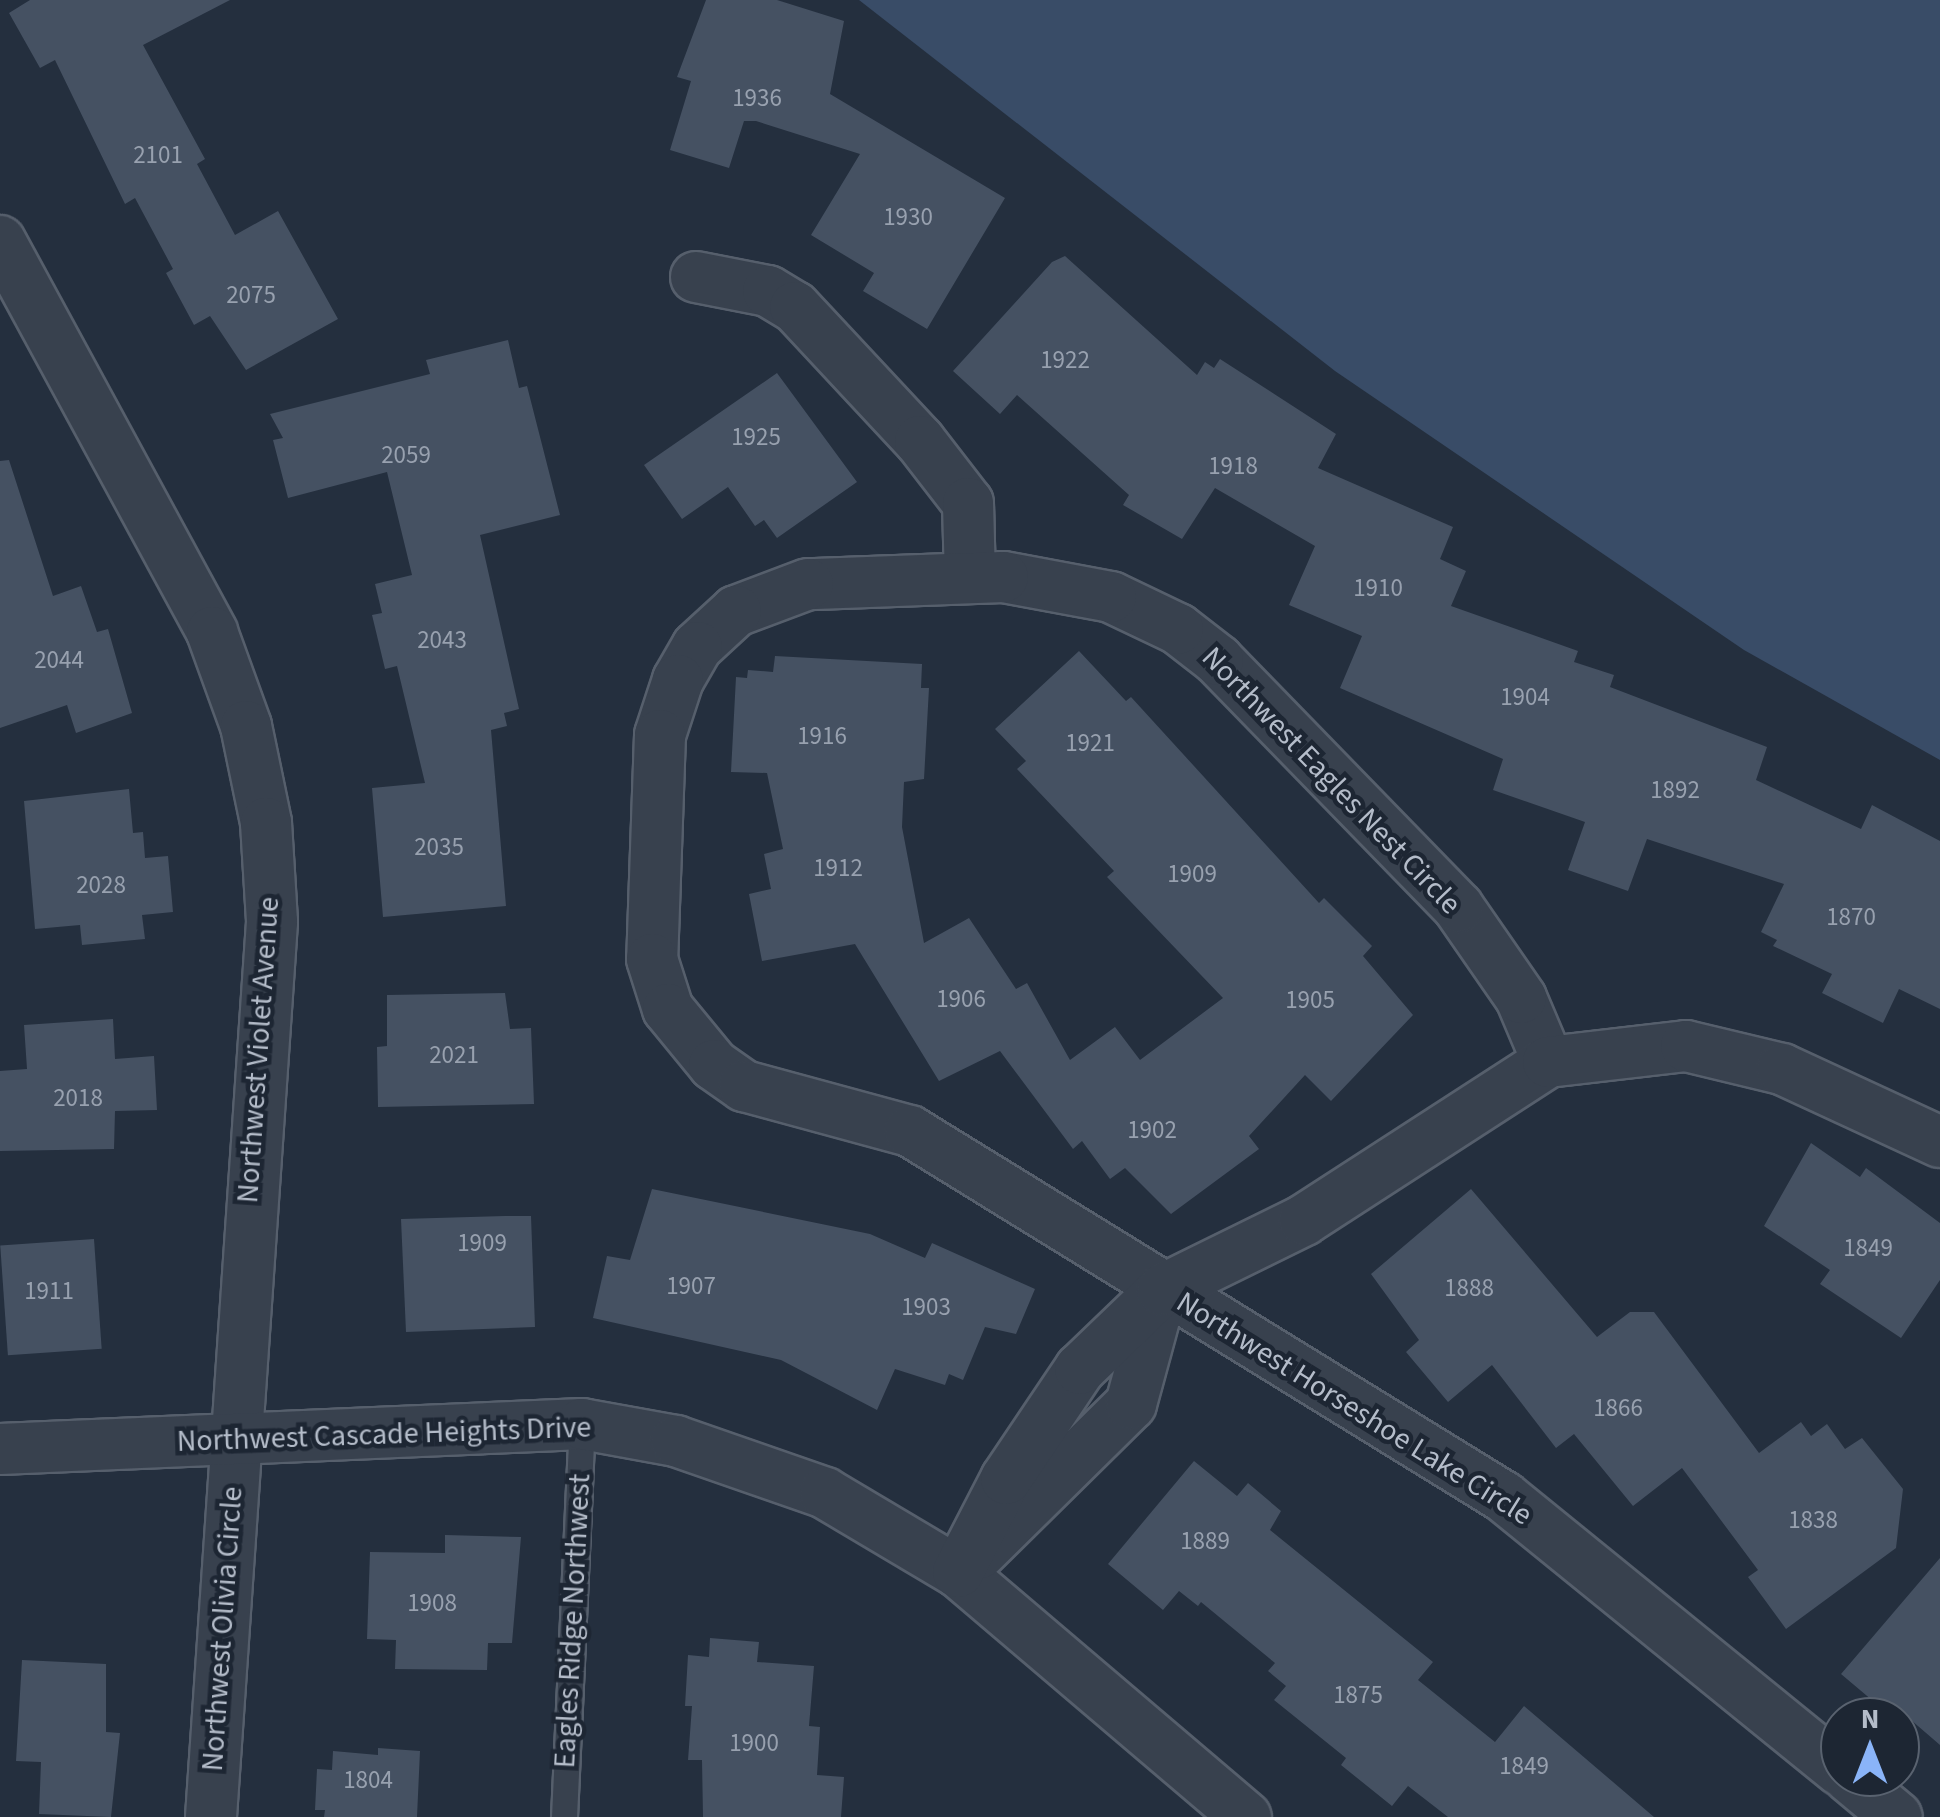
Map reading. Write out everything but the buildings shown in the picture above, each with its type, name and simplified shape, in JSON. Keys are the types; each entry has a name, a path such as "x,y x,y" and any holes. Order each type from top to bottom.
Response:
{"street":[{"name":"Northwest Violet Avenue","path":"0,241 212,632 246,726 266,822 272,922 235,1440"},
{"path":"696,277 768,291 795,307 920,441 968,503 970,578"},
{"name":"Northwest Eagles Nest Circle","path":"1162,1290 910,1131 744,1086 688,1039 668,1009 652,958 660,735 678,680 698,647 736,611 808,584 970,578 1055,583 1111,598 1178,630 1218,660 1458,906 1521,998 1548,1062"},
{"name":"Northwest Horseshoe Lake Circle","path":"1162,1290 1304,1220 1548,1062 1686,1046 1782,1070 1940,1142"},
{"path":"958,1572 1006,1479 1080,1369 1162,1290"},
{"name":"Northwest Horseshoe Lake Circle","path":"1162,1290 1504,1497 1820,1754"},
{"name":"Northwest Cascade Heights Drive","path":"0,1449 582,1424 676,1441 825,1493 958,1572 1246,1817"},
{"name":"Northwest Olivia Circle","path":"211,1817 235,1440"},
{"path":"1872,1797 1896,1817"}],"lane":[{"name":"Eagles Ridge Northwest","path":"564,1817 582,1424"}],"water":[{"path":"859,0 1940,0 1940,760 1744,650 1335,371"}]}
